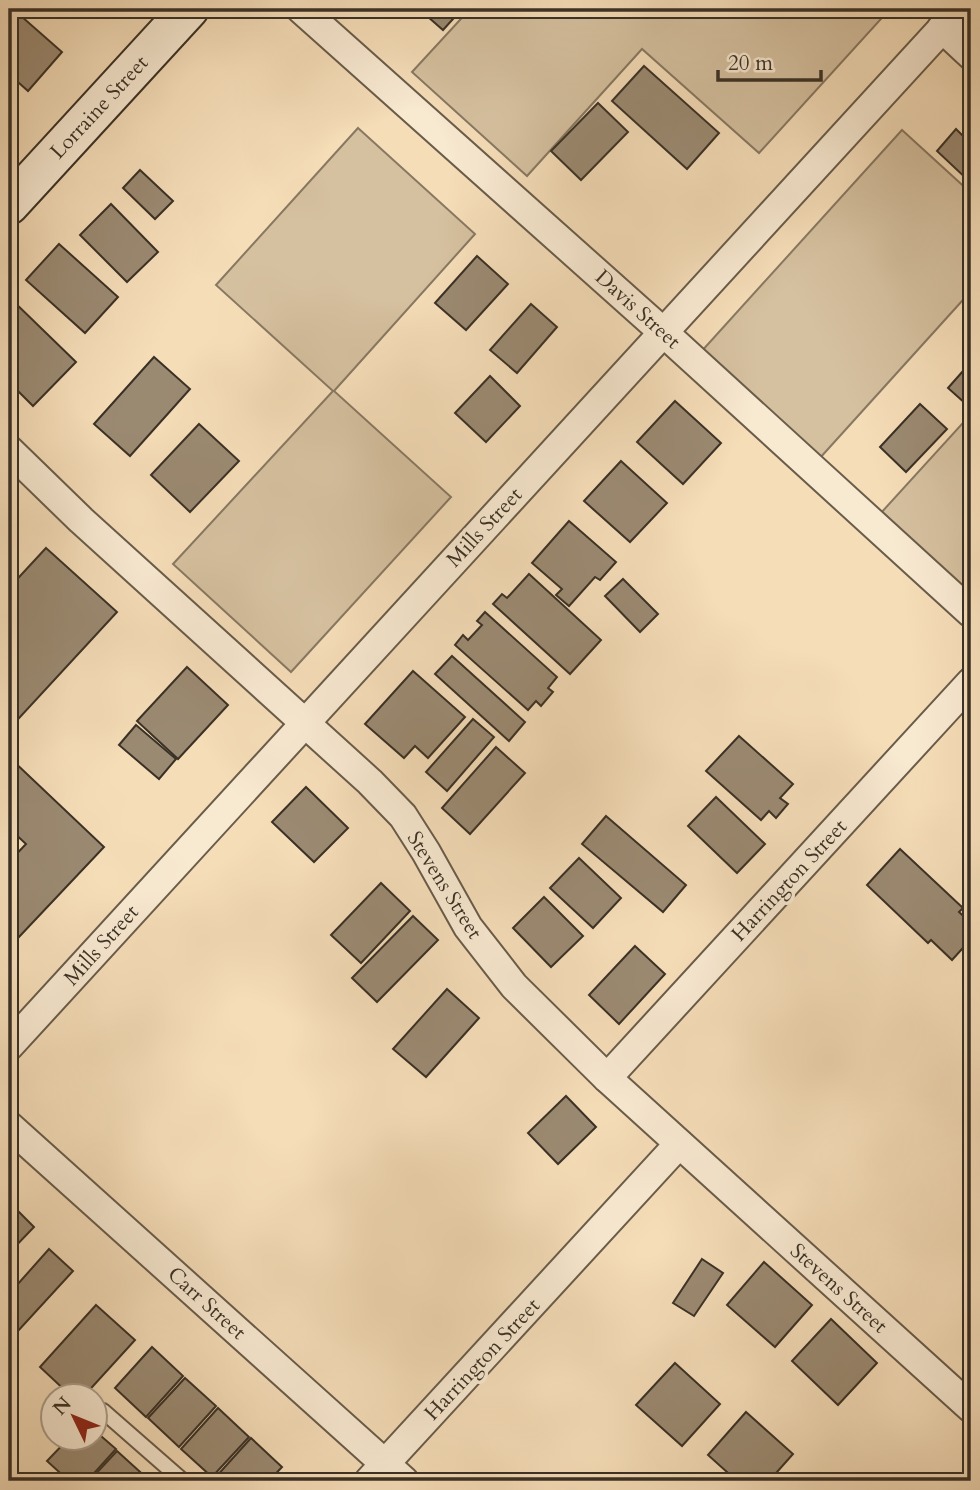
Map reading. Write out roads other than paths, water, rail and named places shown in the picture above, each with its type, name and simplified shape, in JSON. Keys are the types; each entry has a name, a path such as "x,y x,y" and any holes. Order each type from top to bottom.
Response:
{"main road":[{"name":"Lorraine Street","path":"9,205 189,9"}],"street":[{"name":"Davis Street","path":"301,9 663,332 971,613"},
{"name":"Mills Street","path":"9,1046 951,18"},
{"path":"951,18 971,55"},
{"name":"Stevens Street","path":"9,450 81,520 370,782 403,816 468,928 514,986 607,1078 971,1408"},
{"name":"Harrington Street","path":"607,1078 971,682"},
{"name":"Carr Street","path":"9,1126 386,1475"},
{"name":"Harrington Street","path":"386,1475 679,1144"}],"lane":[{"path":"108,1415 183,1481"}]}
